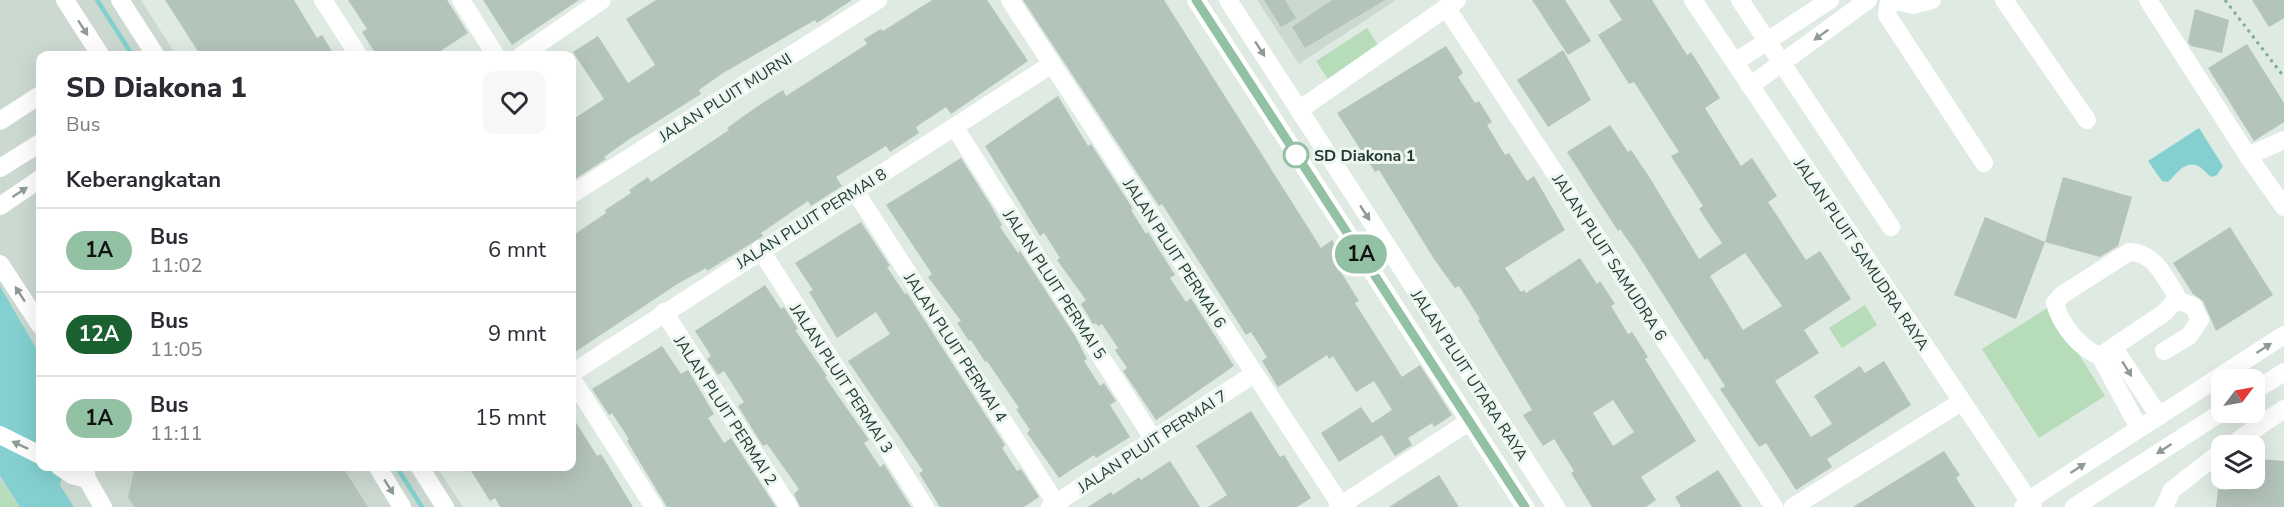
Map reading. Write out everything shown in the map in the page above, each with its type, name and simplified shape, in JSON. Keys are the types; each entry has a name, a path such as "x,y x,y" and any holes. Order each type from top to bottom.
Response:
{"street":[{"path":"65,0 98,51"},
{"path":"120,0 153,51"},
{"path":"133,0 166,51"},
{"path":"323,0 357,51"},
{"path":"461,0 493,51"},
{"name":"JALAN PLUIT MURNI","path":"576,191 878,0"},
{"name":"JALAN PLUIT PERMAI 6","path":"1010,0 1340,506"},
{"name":"JALAN PLUIT UTARA RAYA","path":"1197,0 1523,504"},
{"name":"JALAN PLUIT UTARA RAYA","path":"1228,0 1556,507"},
{"name":"JALAN PLUIT SAMUDRA RAYA","path":"1693,0 2028,505"},
{"path":"1740,0 1891,227"},
{"path":"1735,62 1830,0"},
{"path":"1750,86 1868,0"},
{"path":"1932,0 1913,5 1891,0 1887,15 1984,163"},
{"path":"2004,0 2087,120"},
{"path":"2148,0 2248,156 2284,207"},
{"path":"528,51 596,2"},
{"path":"1299,110 1451,4"},
{"name":"JALAN PLUIT SAMUDRA 6","path":"1451,4 1774,507"},
{"name":"JALAN PLUIT PERMAI 8","path":"576,370 759,249 955,128 1052,64"},
{"path":"0,121 36,98"},
{"name":"JALAN PLUIT PERMAI 5","path":"955,128 1154,440"},
{"path":"2248,156 2284,140"},
{"path":"0,168 36,150"},
{"path":"0,206 36,182"},
{"name":"JALAN PLUIT PERMAI 4","path":"855,191 1053,505"},
{"name":"JALAN PLUIT PERMAI 3","path":"759,249 925,507"},
{"path":"2129,252 2139,252 2150,257 2157,265 2176,295 2176,300 2164,313 2106,351 2086,350 2057,310 2055,303 2062,295 2129,252"},
{"path":"0,264 36,319"},
{"path":"2164,351 2189,336 2200,320 2193,306 2176,300"},
{"name":"JALAN PLUIT PERMAI 2","path":"664,312 789,507"},
{"path":"2028,505 2139,429 2284,335"},
{"path":"2106,351 2159,416"},
{"path":"2106,351 2139,429"},
{"path":"2265,384 2284,372"},
{"name":"JALAN PLUIT PERMAI 7","path":"1053,505 1254,374"},
{"path":"576,385 654,507"},
{"path":"2196,392 2211,408"},
{"path":"1793,507 1961,402"},
{"path":"2249,435 2281,416"},
{"path":"2074,507 2211,419"},
{"path":"1340,506 1470,421"},
{"path":"0,435 36,453"},
{"path":"2164,507 2172,490 2211,460"},
{"path":"380,471 402,507"},
{"path":"422,471 445,507"},
{"path":"435,471 457,507"},
{"path":"76,472 103,507"},
{"path":"1523,504 1544,487"}],"path":[{"path":"2225,0 2284,77"}],"shaded area":[{"path":"0,0 141,0 173,51 36,51 36,471 440,471 463,507 0,507"},
{"path":"1257,0 1396,0 1299,64"}],"green space":[{"path":"1367,28 1382,51 1331,84 1316,61"},
{"path":"1865,305 1877,325 1842,348 1829,328"},
{"path":"2049,307 2105,396 2039,438 1982,349"},
{"path":"0,479 19,507 0,507"}],"water":[{"path":"2199,128 2223,166 2217,175 2211,177 2200,167 2190,165 2181,168 2168,182 2162,181 2148,161"},
{"path":"0,286 36,348 36,471 63,471 60,485 74,507 20,507 0,476"}],"building":[{"path":"165,0 294,0 317,38 322,35 332,51 198,51"},
{"path":"348,0 447,0 468,33 441,51 374,51 362,32 367,29"},
{"path":"483,0 579,0 512,45"},
{"path":"656,0 852,0 817,23 815,20 723,73 699,90 701,94 631,138 604,157 606,159 576,178 576,117 604,99 575,51 598,36 628,83 655,65 626,19"},
{"path":"932,0 987,0 1028,61 951,114 946,107 916,127 919,133 890,152 886,146 836,177 842,186 811,206 808,201 761,233 763,236 760,238 707,271 706,268 679,283 576,351 576,233 606,213 605,210 631,193 629,190 648,177 651,182 729,130 727,128 755,108 783,90 786,96 867,44 864,39 881,29 883,31"},
{"path":"1023,0 1164,0 1321,248 1332,240 1340,253 1332,258 1359,301 1355,303 1402,377 1420,365 1452,415 1434,427 1432,423 1408,438 1412,445 1395,456 1382,435 1339,462 1321,433 1361,407 1372,423 1392,410 1374,381 1356,392 1333,356 1329,359 1327,355 1278,387 1262,361 1267,357 1251,332 1246,335 1162,204 1159,206"},
{"path":"1264,0 1285,0 1296,18 1281,27"},
{"path":"1332,0 1385,0 1305,48 1292,27"},
{"path":"1532,0 1565,0 1591,41 1568,55"},
{"path":"1609,0 1652,0 1687,55 1691,52 1720,98 1705,108 1741,166 1752,158 1777,196 1768,202 1806,260 1820,251 1851,299 1804,330 1819,353 1775,381 1811,437 1832,424 1814,396 1860,366 1865,373 1884,361 1911,405 1827,459 1832,467 1796,490 1766,443 1759,447 1720,389 1725,386 1707,358 1705,360 1638,255 1620,229 1618,231 1567,152 1610,125 1628,152 1631,150 1648,175 1699,259 1722,243 1699,209 1703,206 1671,156 1679,152 1634,82 1629,84 1598,35 1622,20","holes":["1745,253 1782,306 1743,330 1710,276"]},
{"path":"2252,0 2284,0 2284,18 2269,27"},
{"path":"2195,9 2229,20 2222,53 2191,46 2188,42"},
{"path":"2247,44 2284,103 2284,122 2254,141 2208,68"},
{"path":"1446,46 1463,73 1458,77 1475,103 1479,101 1492,122 1487,125 1505,155 1509,153 1527,181 1534,176 1565,230 1505,268 1521,292 1524,290 1526,293 1580,258 1597,284 1600,281 1615,304 1611,306 1628,334 1632,332 1648,357 1645,359 1696,441 1641,477 1656,500 1646,507 1592,507 1571,473 1574,471 1554,439 1543,446 1523,415 1532,410 1459,286 1455,288 1434,259 1379,170 1375,172 1337,113","holes":["1613,400 1634,432 1613,446 1593,413"]},
{"path":"1563,50 1591,100 1548,127 1517,80"},
{"path":"1058,96 1088,146 1091,144 1133,209 1131,210 1146,234 1148,232 1175,275 1170,278 1186,302 1191,298 1234,366 1156,420 1123,371 1127,368 1115,350 1118,348 1102,324 1098,326 1096,323 1093,324 1081,304 1086,300 1057,260 1060,258 1044,233 1040,236 985,146"},
{"path":"961,158 1002,225 1000,227 1018,253 1020,251 1075,336 1087,359 1084,361 1100,386 1104,383 1116,401 1110,405 1130,437 1096,458 1094,455 1059,478 1027,433 1030,430 1016,409 1019,408 987,361 985,362 957,323 961,321 928,277 932,274 886,205"},
{"path":"2063,177 2132,197 2118,246 2100,257 2045,242"},
{"path":"1985,217 2045,242 2016,319 1954,295"},
{"path":"861,222 890,266 887,267 905,294 907,293 1005,445 1002,448 1017,471 1021,469 1039,497 1024,507 940,507 919,473 923,471 848,361 890,334 876,312 837,338 809,292 813,290 795,263"},
{"path":"2230,227 2273,295 2216,331 2203,301 2193,294 2173,263"},
{"path":"765,285 781,309 784,307 798,329 795,330 827,376 825,377 869,440 864,443 880,467 884,464 911,507 800,507 794,494 799,489 767,444 763,446 738,406 744,402 724,371 718,375 707,359 711,356 695,331"},
{"path":"662,346 681,374 688,370 714,414 708,418 724,443 731,438 776,507 667,507 627,441 629,439 612,413 609,415 592,389"},
{"path":"1251,411 1280,457 1284,455 1311,498 1297,507 1208,507 1227,495 1196,446"},
{"path":"576,422 597,456 601,454 633,507 500,507 495,498 490,501 471,471 576,471"},
{"path":"1944,451 1960,475 1956,478 1975,507 1853,507"},
{"path":"2265,460 2284,461 2284,507 2216,507 2218,489 2265,489"},
{"path":"1170,461 1200,507 1088,507 1111,492 1113,495 1139,477 1141,480"},
{"path":"1718,470 1742,507 1681,507 1675,497"},
{"path":"134,471 345,471 368,507 134,507 128,498"},
{"path":"1439,475 1459,507 1389,507"}],"waterway":[{"path":"97,0 130,51"},
{"path":"399,471 422,507"}],"bus line":[{"name":"1A","path":"1196,0 1525,507"}],"place":[{"name":"SD Diakona 1","path":"1296,155"}]}
